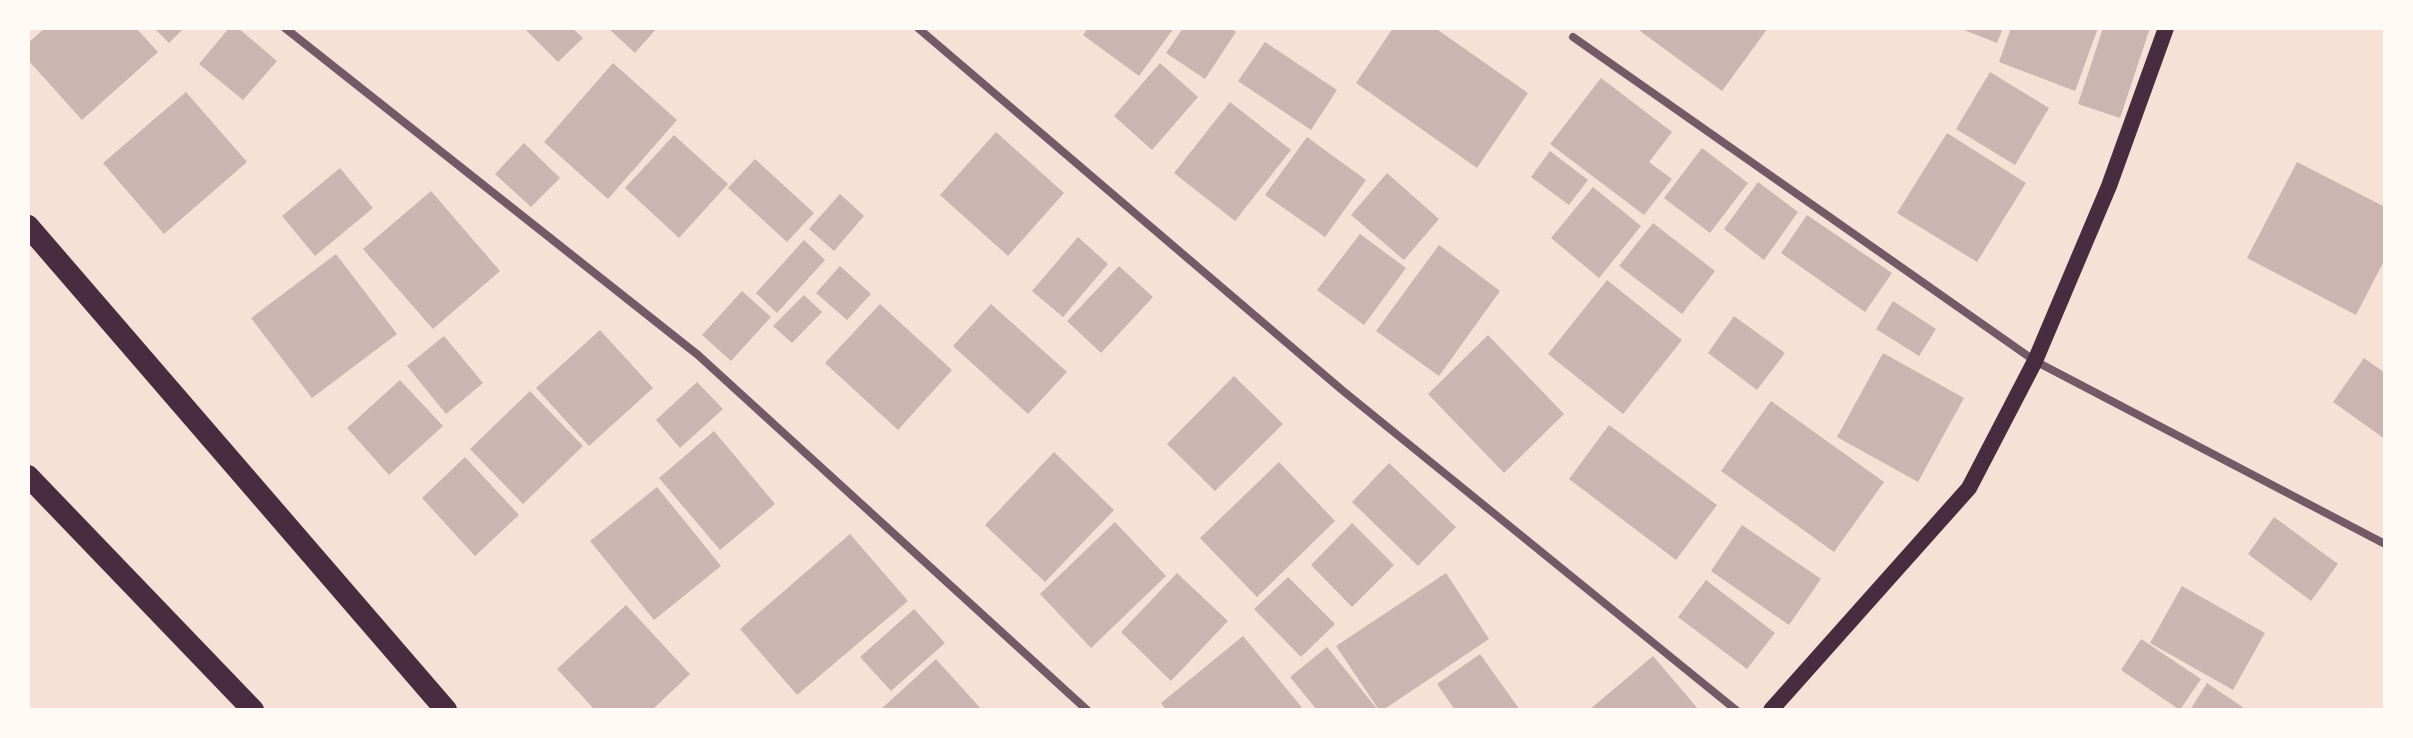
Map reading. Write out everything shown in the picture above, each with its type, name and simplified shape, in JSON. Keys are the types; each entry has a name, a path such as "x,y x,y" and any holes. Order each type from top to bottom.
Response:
{"highway":[{"path":"28,226 446,710"},
{"path":"28,476 253,710"}],"main road":[{"path":"1771,710 1969,488 2035,361 2109,186 2166,28"}],"street":[{"path":"285,28 698,355 1087,710"},
{"path":"918,28 1342,390 1736,710"},
{"path":"1573,37 2035,361 2385,544"}],"building":[{"path":"45,28 136,28 158,52 82,120 28,60 28,43"},
{"path":"154,28 184,28 169,43"},
{"path":"229,28 238,28 277,61 243,100 199,64"},
{"path":"524,28 572,28 583,38 558,62"},
{"path":"608,28 657,28 635,53"},
{"path":"1088,28 1174,28 1139,76 1083,35"},
{"path":"1183,28 1231,28 1236,32 1205,79 1166,53"},
{"path":"1393,28 1435,28 1528,93 1477,168 1356,83"},
{"path":"1643,28 1768,28 1722,91 1640,31"},
{"path":"1959,28 2003,28 1997,43"},
{"path":"2011,28 2098,28 2075,91 1999,62"},
{"path":"2103,28 2150,28 2120,118 2078,104"},
{"path":"1265,42 1337,90 1311,130 1238,81"},
{"path":"613,63 677,120 608,199 544,142"},
{"path":"1160,63 1198,97 1152,150 1114,116"},
{"path":"1990,72 2049,108 2015,165 1956,129"},
{"path":"1601,78 1672,132 1649,162 1672,179 1644,215 1550,144"},
{"path":"186,92 247,162 164,234 103,163"},
{"path":"1230,102 1291,150 1235,221 1174,173"},
{"path":"996,132 1064,193 1008,256 940,195"},
{"path":"1947,133 2026,183 1977,262 1897,213"},
{"path":"674,135 728,184 679,238 625,188"},
{"path":"1307,137 1366,180 1325,237 1265,195"},
{"path":"524,143 560,178 531,207 495,174"},
{"path":"1702,148 1748,183 1710,233 1664,198"},
{"path":"1550,151 1588,180 1569,205 1531,177"},
{"path":"755,159 814,213 787,242 728,188"},
{"path":"2297,162 2385,207 2385,259 2356,315 2247,258"},
{"path":"340,168 373,208 315,256 282,216"},
{"path":"1387,173 1439,219 1404,260 1351,215"},
{"path":"1758,182 1798,212 1764,260 1724,229"},
{"path":"1593,187 1641,226 1599,278 1551,238"},
{"path":"431,191 500,271 433,329 363,249"},
{"path":"840,194 864,216 834,251 809,229"},
{"path":"1807,215 1892,273 1865,312 1781,253"},
{"path":"1653,223 1715,271 1682,314 1619,266"},
{"path":"1360,234 1406,268 1364,325 1317,290"},
{"path":"1078,237 1108,264 1063,317 1032,291"},
{"path":"804,240 825,260 777,313 756,293"},
{"path":"1439,245 1500,291 1439,376 1376,331"},
{"path":"336,254 397,334 312,398 251,318"},
{"path":"840,266 871,294 847,320 816,293"},
{"path":"1119,266 1153,297 1101,353 1067,321"},
{"path":"1607,280 1682,340 1623,414 1548,354"},
{"path":"742,291 771,317 731,361 702,335"},
{"path":"804,295 822,312 792,343 773,326"},
{"path":"1893,301 1936,329 1919,356 1876,329"},
{"path":"880,304 952,370 898,430 825,363"},
{"path":"991,304 1067,372 1028,414 953,346"},
{"path":"1734,316 1785,353 1757,390 1708,353"},
{"path":"600,330 653,388 589,446 536,388"},
{"path":"1488,335 1564,414 1504,473 1428,394"},
{"path":"444,336 483,383 446,414 407,366"},
{"path":"1883,353 1964,398 1918,482 1837,437"},
{"path":"2364,358 2385,373 2385,439 2333,402"},
{"path":"1234,376 1283,424 1215,491 1167,444"},
{"path":"400,380 443,426 389,475 347,428"},
{"path":"697,382 723,409 680,448 656,420"},
{"path":"530,391 583,446 523,504 470,449"},
{"path":"1771,401 1884,482 1834,552 1721,471"},
{"path":"1609,425 1717,505 1676,560 1569,479"},
{"path":"714,431 775,504 720,550 659,478"},
{"path":"1054,452 1114,510 1045,582 985,525"},
{"path":"465,457 519,515 475,556 422,498"},
{"path":"1279,462 1335,521 1257,597 1200,538"},
{"path":"1389,463 1456,527 1418,566 1352,502"},
{"path":"657,487 721,566 654,620 590,541"},
{"path":"2274,517 2338,564 2311,601 2248,554"},
{"path":"1115,522 1166,576 1091,648 1040,594"},
{"path":"1352,523 1394,565 1352,607 1311,565"},
{"path":"1742,525 1821,579 1789,625 1711,571"},
{"path":"850,534 908,601 797,695 740,629"},
{"path":"1177,573 1228,621 1171,681 1121,632"},
{"path":"1446,573 1489,639 1379,710 1336,646"},
{"path":"1288,577 1335,624 1301,657 1254,609"},
{"path":"1706,580 1775,633 1747,669 1678,617"},
{"path":"2182,586 2265,633 2233,690 2150,643"},
{"path":"626,605 690,674 652,710 595,710 557,669"},
{"path":"914,609 945,643 891,691 860,657"},
{"path":"1243,636 1304,710 1166,710 1161,703"},
{"path":"2141,639 2201,679 2180,710 2121,670"},
{"path":"1327,647 1378,710 1317,710 1290,677"},
{"path":"1480,654 1520,710 1455,710 1437,684"},
{"path":"1653,656 1699,710 1589,710"},
{"path":"936,659 982,710 880,710"},
{"path":"2207,683 2247,710 2190,710"}]}
